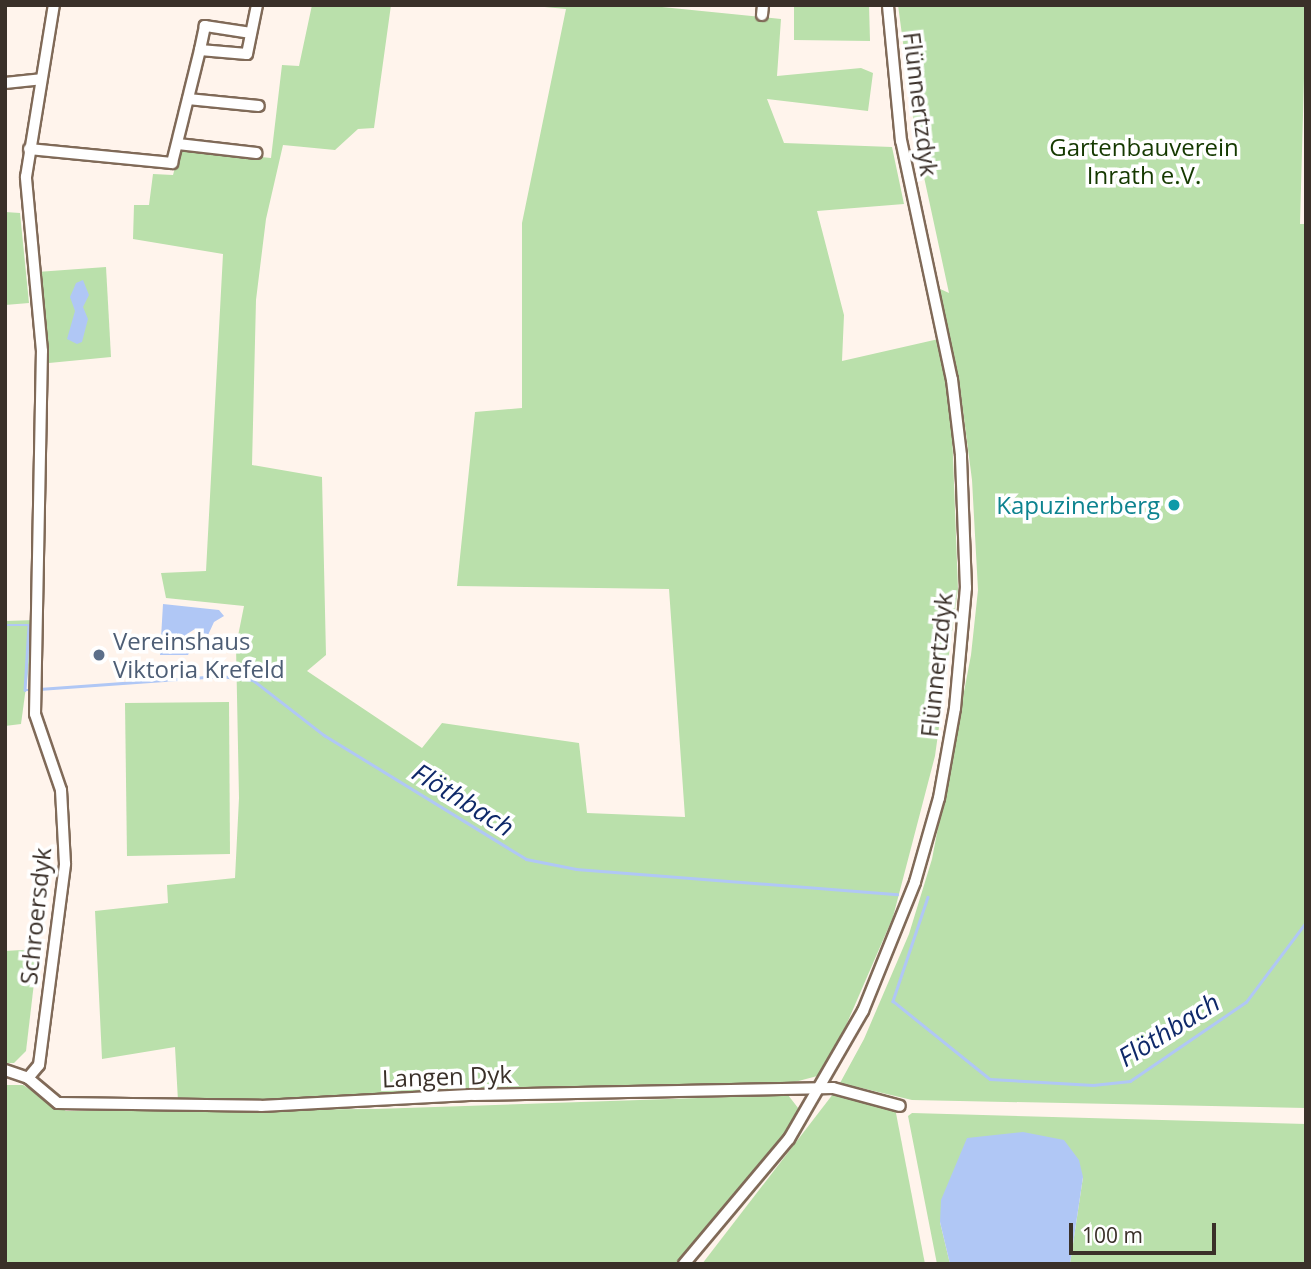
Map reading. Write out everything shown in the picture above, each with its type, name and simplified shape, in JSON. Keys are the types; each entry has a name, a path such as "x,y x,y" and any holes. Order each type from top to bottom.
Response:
{"street":[{"name":"Schroersdyk","path":"28,1078 39,1065 65,864 61,790 35,714 41,351 26,177 54,5"},
{"path":"200,50 247,54 257,5"},
{"name":"Flünnertzdyk","path":"684,1264 789,1139 822,1088 884,964 915,882 947,759 962,647 966,549 953,392 901,141 888,5"},
{"path":"29,149 172,163 205,26 251,33"},
{"path":"5,83 41,79"},
{"path":"188,99 259,106"},
{"path":"178,144 256,153"},
{"name":"Langen Dyk","path":"5,1070 28,1078 58,1103 261,1106 474,1095 822,1088 900,1106"}],"green space":[{"path":"312,5 391,5 374,128 358,129 335,150 283,145 266,219 256,300 252,465 322,477 326,655 307,671 422,748 442,723 579,743 587,813 685,817 669,589 457,586 475,412 522,408 522,223 566,9 523,5 642,5 781,19 777,76 861,68 873,73 868,111 767,99 784,143 892,147 904,204 817,211 844,315 842,361 943,338 950,378 958,589 935,756 893,917 825,1074 787,1084 675,1089 178,1101 175,1047 102,1059 95,911 168,903 167,885 235,878 239,798 236,646 244,606 166,598 161,573 206,571 223,254 133,239 134,205 149,205 153,174 173,175 180,149 271,158 282,65 299,66"},
{"path":"794,5 869,5 870,41 794,40"},
{"name":"Gartenbauverein Inrath e.V.","path":"898,5 1306,5 1300,224 1306,224 1306,1108 912,1100 840,1083 864,1039 909,934 932,859 971,655 978,590 972,480 959,380 952,380 938,288 949,293 916,140"},
{"path":"5,212 20,213 29,303 5,305"},
{"path":"106,267 111,357 49,363 37,272"},
{"path":"35,620 21,724 5,726 5,621"},
{"path":"229,702 230,854 127,856 125,703"},
{"path":"38,949 26,1051 14,1063 5,1063 5,951"},
{"path":"5,1085 23,1085 66,1111 375,1109 788,1095 802,1113 715,1219 687,1264 5,1264"},
{"path":"833,1094 895,1108 925,1264 702,1264"},
{"path":"912,1113 1306,1124 1306,1264 1070,1264 1083,1177 940,1222 950,1264 937,1264 908,1116"}],"water":[{"path":"83,280 89,295 83,307 88,319 82,342 77,344 67,339 75,311 70,297 76,283"},
{"path":"163,604 219,610 224,616 214,622 203,646 195,629 187,634 192,648 188,655 160,655"},
{"path":"1023,1132 1064,1140 1079,1160 1083,1177 1070,1264 950,1264 940,1222 941,1200 967,1138"}],"waterway":[{"name":"Flöthbach","path":"5,625 29,625 25,690 31,690"},
{"name":"Flöthbach","path":"39,689 220,676 253,680 324,735 526,859 576,869 897,894"},
{"name":"Flöthbach","path":"928,897 893,1001 990,1079 1093,1085 1130,1081 1246,1002 1306,922"}],"place":[{"name":"Kapuzinerberg","path":"1174,505"},
{"name":"Vereinshaus Viktoria Krefeld","path":"99,655"}]}
